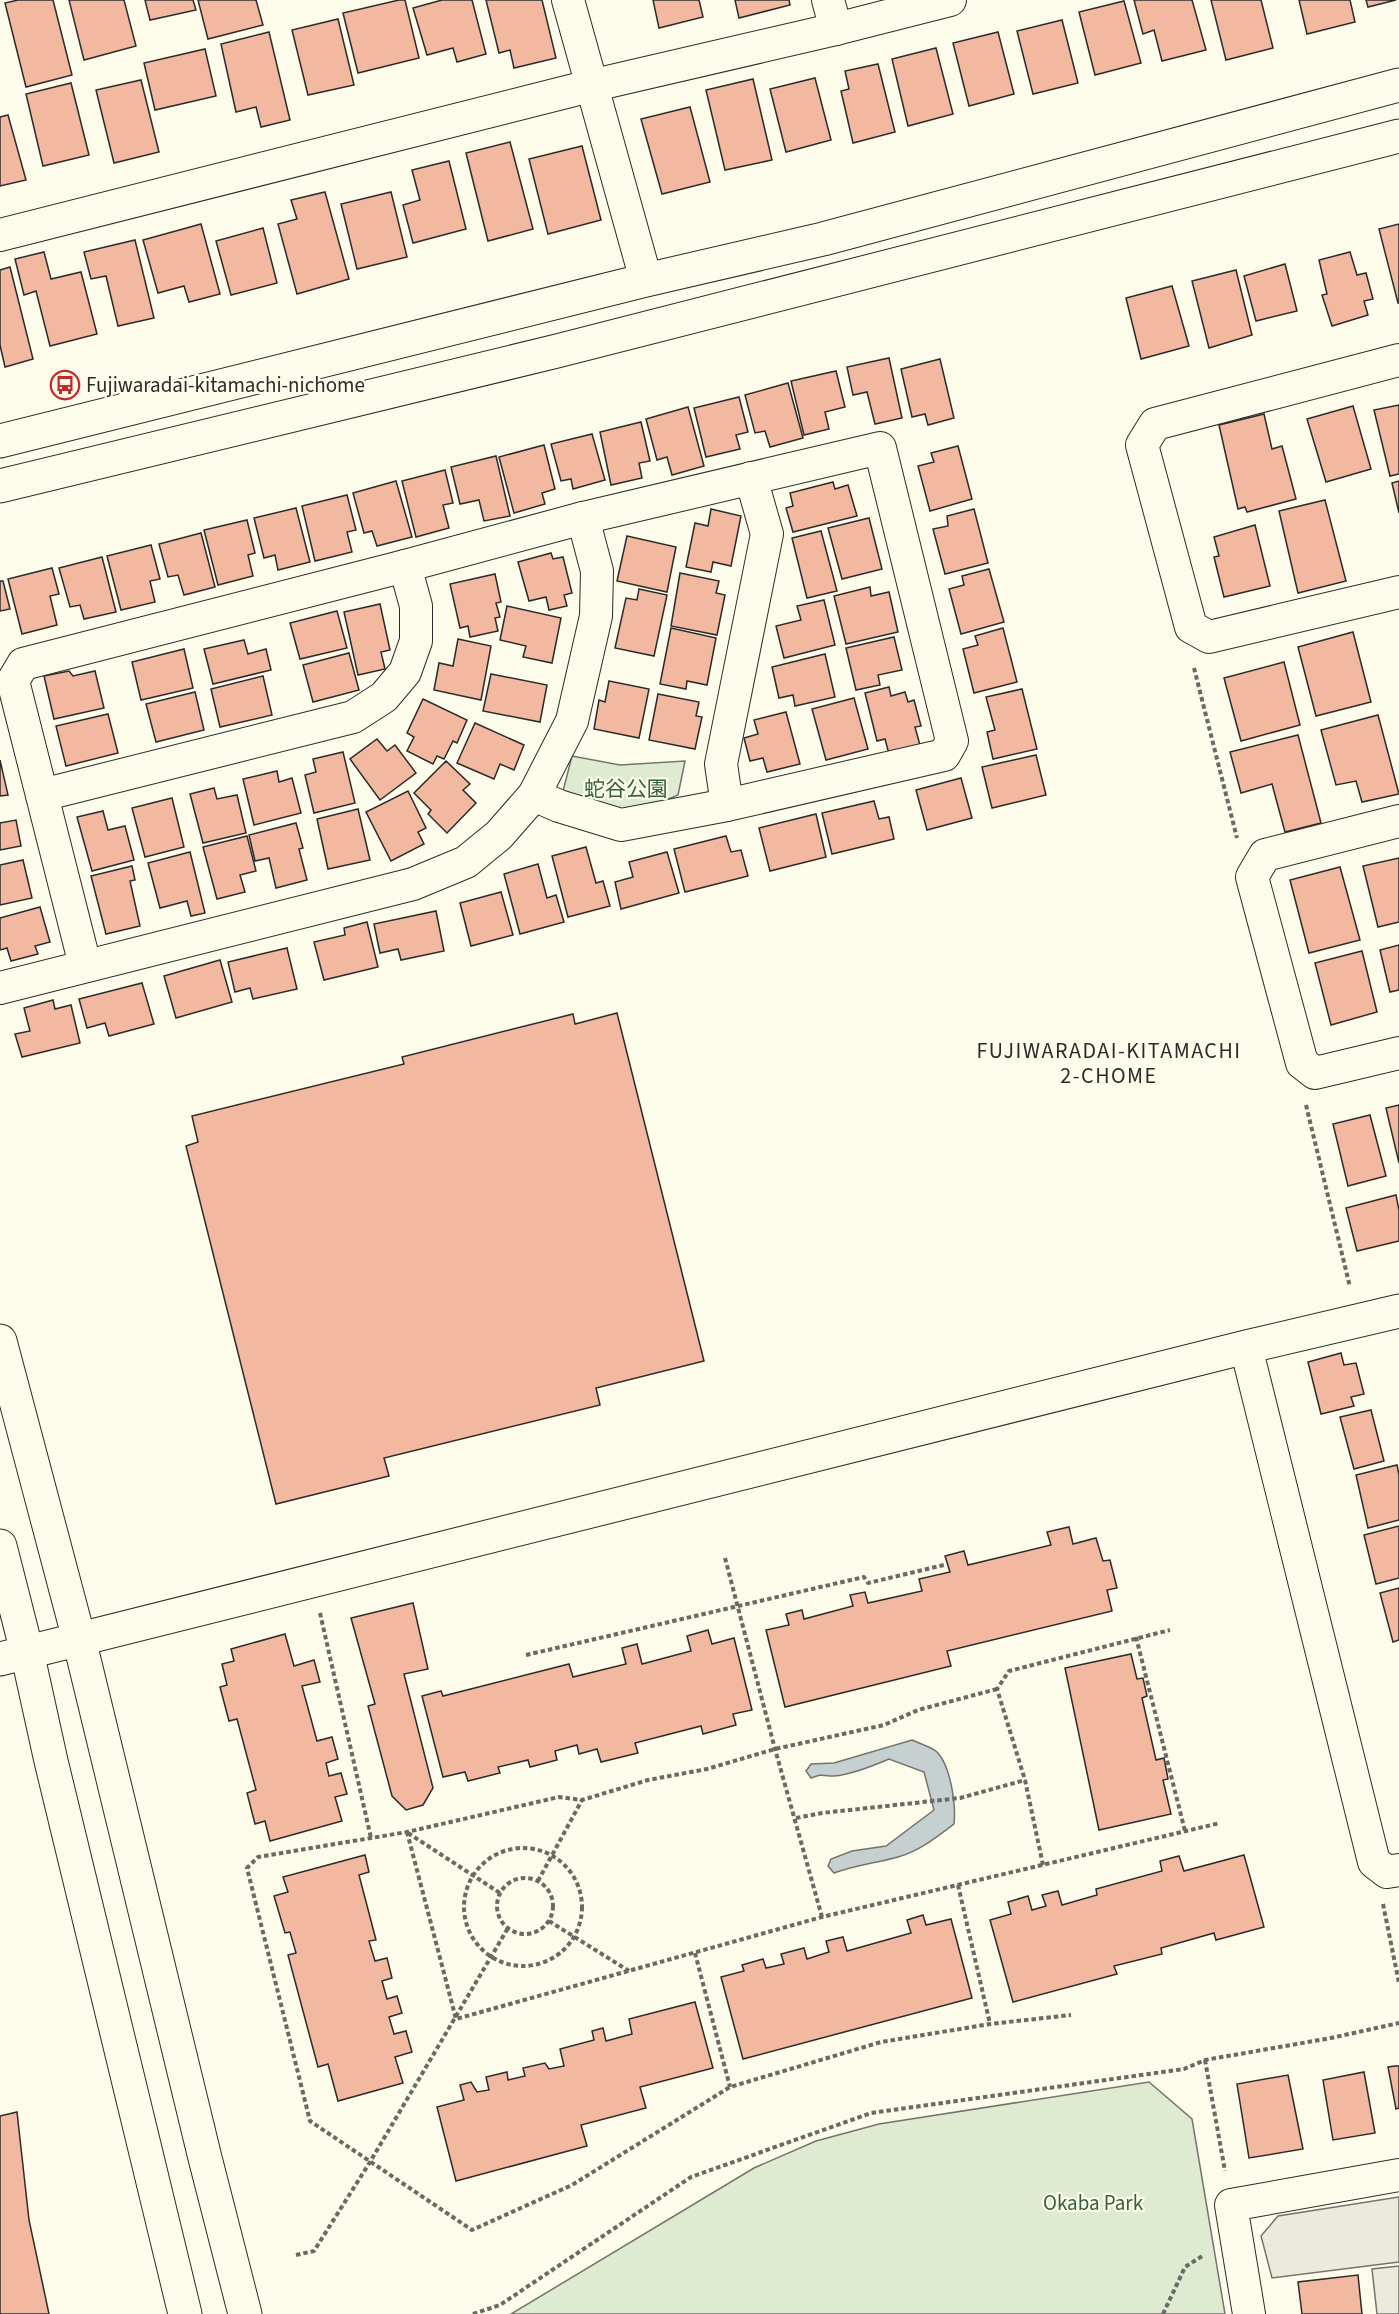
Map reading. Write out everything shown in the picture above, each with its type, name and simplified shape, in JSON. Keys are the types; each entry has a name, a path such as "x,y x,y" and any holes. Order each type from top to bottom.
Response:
{"street":[{"path":"568,0 590,86 646,280"},
{"path":"0,235 590,86 832,15 950,0"},
{"path":"0,441 646,280 835,236 1399,85"},
{"path":"0,486 557,351 1399,136"},
{"path":"1399,360 1155,424 1142,445 1191,627 1201,633 1209,637 1399,592"},
{"path":"85,965 13,681 23,664 583,518 880,448 952,741 944,755 727,805 621,825 559,806 534,795"},
{"path":"727,805 721,764 766,534 751,478"},
{"path":"0,988 412,884 466,862 499,835 534,795 572,721 596,616 597,571 583,518"},
{"path":"42,795 353,717 361,712 384,697 405,672 416,640 416,606 405,566"},
{"path":"1399,821 1265,855 1252,877 1302,1063 1315,1073 1399,1053"},
{"path":"14,1656 1246,1347 1399,1311"},
{"path":"0,1341 79,1639 245,2314"},
{"path":"1246,1347 1386,1866"},
{"path":"0,1546 14,1656 51,1761 185,2314"},
{"path":"1249,2314 1231,2205 1399,2175"}],"path":[{"path":"1201,633 1192,661 1239,846 1258,867"},
{"path":"1310,1069 1303,1095 1357,1321"},
{"path":"725,1558 822,1917"},
{"path":"526,1655 864,1577 868,1583 944,1565"},
{"path":"313,1581 371,1838"},
{"path":"1071,2015 990,2024 881,2042 730,2087 572,2185 472,2230 310,2121 247,1868 258,1857 407,1832 559,1797 582,1800 648,1780 707,1769 775,1749 884,1725 918,1710 998,1689 1009,1671 1170,1630"},
{"path":"1136,1637 1185,1831"},
{"path":"998,1689 1025,1780 1043,1865"},
{"path":"796,1818 822,1813 960,1798 1025,1780"},
{"path":"538,1881 582,1800"},
{"path":"456,2019 822,1917 1220,1823"},
{"path":"407,1832 500,1893"},
{"path":"407,1832 456,2019"},
{"path":"517,1848 535,1848 552,1855 567,1866 577,1882 582,1900 581,1919 575,1937 562,1952 546,1962 528,1967 509,1965 491,1958 477,1945 467,1929 463,1911 465,1892 472,1875 484,1861 500,1852 517,1848"},
{"path":"1386,1866 1399,1983"},
{"path":"521,1878 538,1881 551,1894 553,1903 549,1921 534,1932 516,1933 508,1928 499,1916 497,1900 500,1893 506,1886 521,1878"},
{"path":"958,1885 990,2024"},
{"path":"549,1921 629,1971"},
{"path":"296,2255 314,2251 456,2019 508,1928"},
{"path":"695,1953 730,2087"},
{"path":"473,2314 500,2305 691,2176 871,2113 1184,2069 1205,2060 1331,2038 1399,2023"},
{"path":"1205,2060 1231,2205"},
{"path":"1163,2314 1185,2267 1206,2254 1236,2246"}],"green space":[{"name":"蛇谷公園","path":"572,756 620,765 685,761 678,795 631,815 560,803"},
{"name":"Okaba Park","path":"1149,2082 1192,2119 1225,2314 511,2314 754,2168 816,2141 879,2124"}],"shaded area":[{"path":"912,1740 933,1749 943,1760 952,1787 954,1824 928,1843 906,1854 834,1873 828,1866 831,1859 852,1851 886,1846 934,1810 924,1772 889,1759 834,1776 820,1775 811,1778 806,1771 811,1764 834,1763"},
{"path":"1399,2197 1399,2262 1272,2278 1261,2236 1278,2216"},
{"path":"1399,2266 1399,2314 1377,2314 1372,2269"}],"building":[{"path":"18,0 53,0 72,75 26,87 5,3"},
{"path":"69,0 124,0 136,46 84,60"},
{"path":"145,0 193,0 196,10 150,20"},
{"path":"198,0 256,0 263,25 208,39"},
{"path":"405,0 419,58 358,73 343,13"},
{"path":"442,0 472,0 486,54 457,62 453,48 427,55 413,8"},
{"path":"486,0 542,0 556,58 514,68 510,50 499,53"},
{"path":"653,0 699,0 703,17 659,28"},
{"path":"735,0 789,0 790,5 739,18"},
{"path":"1134,0 1192,0 1206,50 1162,61 1154,30 1143,34"},
{"path":"1211,0 1261,0 1273,48 1226,60"},
{"path":"1299,0 1350,0 1355,22 1307,34"},
{"path":"1366,0 1396,0 1368,7"},
{"path":"1124,1 1141,63 1095,75 1079,12"},
{"path":"338,19 354,85 308,95 292,30"},
{"path":"1062,20 1078,83 1033,94 1017,31"},
{"path":"269,32 290,120 261,127 256,107 236,112 221,44"},
{"path":"998,32 1014,94 969,106 953,43"},
{"path":"936,48 953,114 908,126 892,59"},
{"path":"205,49 216,96 155,110 144,63"},
{"path":"878,64 895,132 853,143 841,91 849,89 845,71"},
{"path":"815,78 831,140 786,152 770,89"},
{"path":"753,79 772,160 725,170 706,90"},
{"path":"141,80 159,152 114,163 96,90"},
{"path":"71,83 89,155 43,166 26,94"},
{"path":"690,107 710,182 662,194 641,119"},
{"path":"8,115 26,180 0,186 0,117"},
{"path":"510,142 533,229 488,241 466,153"},
{"path":"582,146 601,220 548,234 529,159"},
{"path":"449,161 466,229 413,243 403,205 420,200 412,170"},
{"path":"325,192 349,279 297,294 278,224 297,219 291,200"},
{"path":"391,192 407,257 357,269 341,204"},
{"path":"201,224 220,294 189,302 184,286 158,293 143,240"},
{"path":"1399,224 1399,303 1398,303 1379,229"},
{"path":"263,228 277,283 231,295 216,241"},
{"path":"135,240 154,318 118,326 106,276 91,279 84,252"},
{"path":"44,252 51,279 81,272 97,334 50,346 36,291 24,295 15,259"},
{"path":"1350,252 1357,275 1366,273 1373,299 1364,301 1368,315 1332,326 1322,295 1327,294 1319,260"},
{"path":"1285,264 1297,311 1256,321 1244,276"},
{"path":"10,267 33,359 5,367 0,345 0,270"},
{"path":"1236,270 1252,335 1209,348 1192,281"},
{"path":"1172,286 1189,346 1141,359 1126,298"},
{"path":"889,358 902,418 875,424 867,392 853,395 847,367"},
{"path":"940,359 954,418 928,425 925,414 912,417 901,369"},
{"path":"836,371 845,407 825,412 829,429 804,435 791,381"},
{"path":"788,383 803,438 770,447 765,431 755,433 745,395"},
{"path":"739,397 748,432 736,435 740,449 706,457 694,408"},
{"path":"1399,405 1399,474 1390,476 1374,410"},
{"path":"1353,406 1371,469 1326,482 1307,419"},
{"path":"688,407 704,466 672,475 667,457 657,460 646,419"},
{"path":"1264,414 1272,449 1282,446 1296,499 1247,512 1245,507 1238,509 1219,425"},
{"path":"641,422 650,461 639,463 642,478 611,485 600,432"},
{"path":"592,434 605,480 573,489 571,479 561,481 551,444"},
{"path":"544,445 555,489 542,493 545,504 514,513 499,457"},
{"path":"958,446 972,499 930,511 918,466 934,462 931,453"},
{"path":"496,456 510,516 484,521 479,500 460,504 451,467"},
{"path":"445,470 453,503 443,505 449,528 416,537 402,481"},
{"path":"396,481 412,537 377,546 372,531 364,533 353,493"},
{"path":"1399,481 1399,513 1392,483"},
{"path":"833,482 835,489 848,485 857,516 793,532 786,508 793,506 790,493"},
{"path":"347,495 356,530 347,532 352,552 315,561 302,506"},
{"path":"1325,500 1346,581 1298,593 1279,511"},
{"path":"296,508 310,562 278,570 275,555 264,558 254,518"},
{"path":"711,509 741,516 731,566 713,562 711,572 686,567 695,523 708,526"},
{"path":"974,509 988,563 945,574 933,529 948,526 947,516"},
{"path":"869,518 882,569 842,579 828,528"},
{"path":"247,520 255,553 248,555 253,576 218,585 204,530"},
{"path":"1255,525 1270,586 1224,597 1214,557 1219,556 1214,537"},
{"path":"821,531 837,591 807,598 792,538"},
{"path":"201,533 215,587 184,595 178,575 168,577 159,544"},
{"path":"627,536 676,547 667,592 617,581"},
{"path":"151,545 160,579 150,581 155,602 121,610 107,556"},
{"path":"551,553 553,559 563,557 572,593 564,595 567,606 549,610 546,597 529,601 518,562"},
{"path":"102,557 116,612 84,619 80,605 70,607 59,568"},
{"path":"52,568 59,594 50,596 57,625 22,634 8,579"},
{"path":"989,569 1004,622 961,634 949,589 964,585 962,576"},
{"path":"680,573 719,581 716,593 725,595 717,635 671,626"},
{"path":"495,574 501,602 496,603 500,617 495,618 498,631 470,637 468,626 460,628 450,584"},
{"path":"0,581 3,581 10,609 0,611"},
{"path":"870,587 871,596 889,592 898,632 846,644 834,596"},
{"path":"639,589 667,595 654,656 615,648 626,598 637,600"},
{"path":"824,600 835,645 784,658 776,626 801,620 797,606"},
{"path":"380,604 390,650 381,652 385,669 358,675 344,612"},
{"path":"507,606 561,618 552,663 523,657 526,646 500,640"},
{"path":"337,611 347,648 300,659 290,623"},
{"path":"671,628 716,638 707,685 687,681 686,689 660,684"},
{"path":"1003,628 1017,682 974,693 963,649 978,645 975,636"},
{"path":"1353,632 1371,702 1316,716 1298,647"},
{"path":"894,637 902,670 878,675 880,685 856,690 846,648"},
{"path":"458,639 491,646 481,700 434,690 439,663 453,666"},
{"path":"244,640 248,654 266,649 271,670 213,684 204,649"},
{"path":"184,649 193,688 141,700 132,662"},
{"path":"349,653 359,690 313,702 303,665"},
{"path":"825,654 835,697 795,706 793,695 779,698 772,667"},
{"path":"1284,662 1300,725 1241,741 1224,678"},
{"path":"69,671 73,676 95,671 104,708 54,719 44,676"},
{"path":"491,674 547,685 540,722 483,711"},
{"path":"263,676 272,715 220,727 211,689"},
{"path":"609,681 649,689 639,738 594,729 599,700 605,702"},
{"path":"889,687 891,696 905,692 908,702 914,700 921,726 915,727 920,745 889,754 885,739 877,741 865,693"},
{"path":"1022,689 1037,749 993,759 987,732 995,730 986,697"},
{"path":"195,692 204,730 156,742 146,704"},
{"path":"658,694 699,702 696,716 702,717 695,749 649,740"},
{"path":"854,698 868,749 826,760 812,709"},
{"path":"423,699 467,720 457,743 453,741 444,759 437,756 433,764 407,751 414,737 407,733"},
{"path":"786,712 800,764 767,772 763,758 750,761 744,738 758,734 754,720"},
{"path":"108,714 118,753 66,766 56,726"},
{"path":"1378,715 1399,794 1362,802 1356,781 1336,785 1321,730"},
{"path":"475,723 524,745 514,770 500,764 494,779 457,763"},
{"path":"1298,735 1321,823 1285,832 1272,784 1241,793 1230,752"},
{"path":"377,739 387,751 395,745 416,773 380,800 350,759"},
{"path":"343,752 355,803 314,813 305,775 316,772 313,759"},
{"path":"1036,755 1046,795 992,808 982,767"},
{"path":"0,760 8,795 0,796"},
{"path":"446,761 470,784 463,790 476,803 447,833 428,814 431,810 414,793"},
{"path":"277,771 279,782 292,778 301,813 254,825 243,779"},
{"path":"961,778 972,818 927,830 916,790"},
{"path":"214,788 217,799 237,795 246,833 203,843 190,794"},
{"path":"408,791 426,828 418,832 424,844 391,861 366,812"},
{"path":"172,798 184,847 145,857 132,808"},
{"path":"874,801 879,819 889,817 894,839 832,854 822,813"},
{"path":"358,809 370,860 328,869 317,819"},
{"path":"103,811 108,830 125,826 134,860 92,871 77,817"},
{"path":"816,814 826,857 770,871 759,828"},
{"path":"16,820 21,846 0,850 0,823"},
{"path":"296,823 303,848 299,849 307,880 276,888 269,858 255,861 249,835"},
{"path":"247,836 256,871 240,875 245,892 217,899 203,847"},
{"path":"726,836 731,852 741,850 748,876 685,892 674,849"},
{"path":"586,847 596,883 603,881 610,906 568,917 552,856"},
{"path":"190,852 205,913 191,916 187,901 160,908 148,863"},
{"path":"667,852 679,893 621,909 615,882 633,877 629,862"},
{"path":"1399,858 1399,922 1378,927 1363,866"},
{"path":"23,860 32,898 0,905 0,865"},
{"path":"538,864 547,898 556,895 564,922 520,934 504,874"},
{"path":"132,866 135,880 130,881 140,926 106,934 91,876"},
{"path":"1340,867 1360,940 1309,953 1290,880"},
{"path":"501,892 513,935 471,946 460,903"},
{"path":"40,907 50,942 35,946 38,954 11,961 7,948 0,950 0,918"},
{"path":"436,911 444,951 401,960 398,949 380,953 374,924"},
{"path":"367,922 378,967 324,980 314,942 345,935 344,928"},
{"path":"1399,945 1399,990 1390,992 1380,950"},
{"path":"287,948 297,989 253,999 250,988 235,992 228,962"},
{"path":"1362,951 1377,1012 1331,1025 1315,963"},
{"path":"220,960 232,1002 176,1018 164,976"},
{"path":"142,983 154,1024 109,1036 105,1023 87,1028 79,999"},
{"path":"53,1000 55,1009 71,1005 80,1043 22,1057 15,1034 30,1031 24,1008"},
{"path":"617,1013 704,1361 596,1388 600,1405 384,1458 389,1476 276,1504 186,1146 198,1142 192,1116 404,1064 402,1057 573,1014 575,1024"},
{"path":"1399,1105 1399,1163 1386,1108"},
{"path":"1370,1115 1386,1176 1348,1186 1333,1124"},
{"path":"1396,1195 1399,1210 1399,1241 1357,1251 1346,1208"},
{"path":"1341,1353 1344,1365 1356,1363 1364,1394 1351,1397 1354,1406 1321,1414 1308,1362"},
{"path":"1371,1410 1384,1461 1354,1469 1340,1417"},
{"path":"1397,1465 1399,1520 1368,1528 1356,1475"},
{"path":"1399,1526 1399,1578 1376,1584 1364,1535"},
{"path":"1069,1527 1073,1544 1096,1538 1103,1561 1110,1560 1117,1588 1107,1590 1112,1611 947,1651 951,1666 785,1707 766,1630 789,1625 786,1614 802,1610 804,1619 853,1606 850,1595 865,1592 868,1603 922,1591 919,1579 950,1572 945,1556 964,1551 968,1565 1051,1545 1047,1532"},
{"path":"1399,1588 1399,1640 1393,1642 1380,1593"},
{"path":"413,1603 428,1669 404,1674 433,1788 423,1805 406,1810 392,1796 368,1706 375,1704 351,1618"},
{"path":"708,1630 712,1644 734,1638 752,1710 733,1714 736,1725 703,1734 701,1726 635,1743 638,1753 601,1762 597,1749 579,1754 577,1745 555,1751 557,1760 530,1767 528,1760 498,1767 500,1773 468,1781 465,1772 443,1777 422,1696 441,1691 443,1696 569,1664 573,1677 626,1664 622,1648 637,1644 642,1664 691,1651 687,1636"},
{"path":"285,1634 294,1666 314,1660 320,1682 302,1686 317,1741 332,1737 338,1759 326,1763 329,1776 341,1773 347,1794 335,1797 342,1821 270,1841 265,1821 255,1824 247,1793 256,1790 237,1719 229,1721 220,1687 227,1685 222,1664 234,1661 231,1649"},
{"path":"1131,1654 1137,1679 1143,1678 1147,1696 1142,1698 1156,1760 1164,1758 1168,1779 1163,1780 1171,1814 1099,1830 1065,1668"},
{"path":"365,1855 369,1872 359,1875 376,1940 369,1941 375,1961 387,1958 392,1978 382,1981 387,1999 397,1996 402,2013 389,2017 394,2034 406,2031 412,2052 395,2057 403,2083 338,2101 328,2064 318,2067 288,1955 296,1953 290,1932 285,1933 274,1896 288,1892 283,1877"},
{"path":"1244,1855 1264,1927 1216,1940 1214,1933 1161,1948 1162,1954 1114,1966 1117,1974 1013,2002 990,1920 1011,1914 1008,1902 1028,1896 1032,1910 1046,1906 1042,1895 1058,1891 1062,1905 1097,1895 1096,1889 1162,1871 1160,1861 1179,1856 1184,1871"},
{"path":"923,1915 926,1925 951,1919 972,1998 743,2059 721,1977 744,1971 742,1965 763,1959 766,1968 784,1964 781,1954 804,1948 807,1959 829,1952 826,1941 843,1937 847,1951 911,1933 907,1920"},
{"path":"695,2002 713,2068 640,2087 646,2108 581,2125 587,2146 456,2181 437,2107 464,2100 460,2085 471,2082 477,2092 489,2090 486,2077 507,2072 508,2080 525,2076 523,2068 545,2063 549,2069 564,2066 560,2049 594,2040 592,2031 603,2028 606,2041 632,2034 629,2019"},
{"path":"1399,2066 1399,2108 1396,2109 1388,2067"},
{"path":"1364,2072 1375,2133 1333,2140 1323,2080"},
{"path":"1288,2075 1303,2149 1249,2158 1237,2084"},
{"path":"17,2112 29,2220 49,2314 0,2314 0,2116"},
{"path":"1358,2275 1362,2314 1302,2314 1298,2282"}],"place":[{"name":"Fujiwaradai-kitamachi-nichome","path":"65,385"}],"district":[{"name":"FUJIWARADAI-KITAMACHI 2-CHOME","path":"1109,1064"}]}
